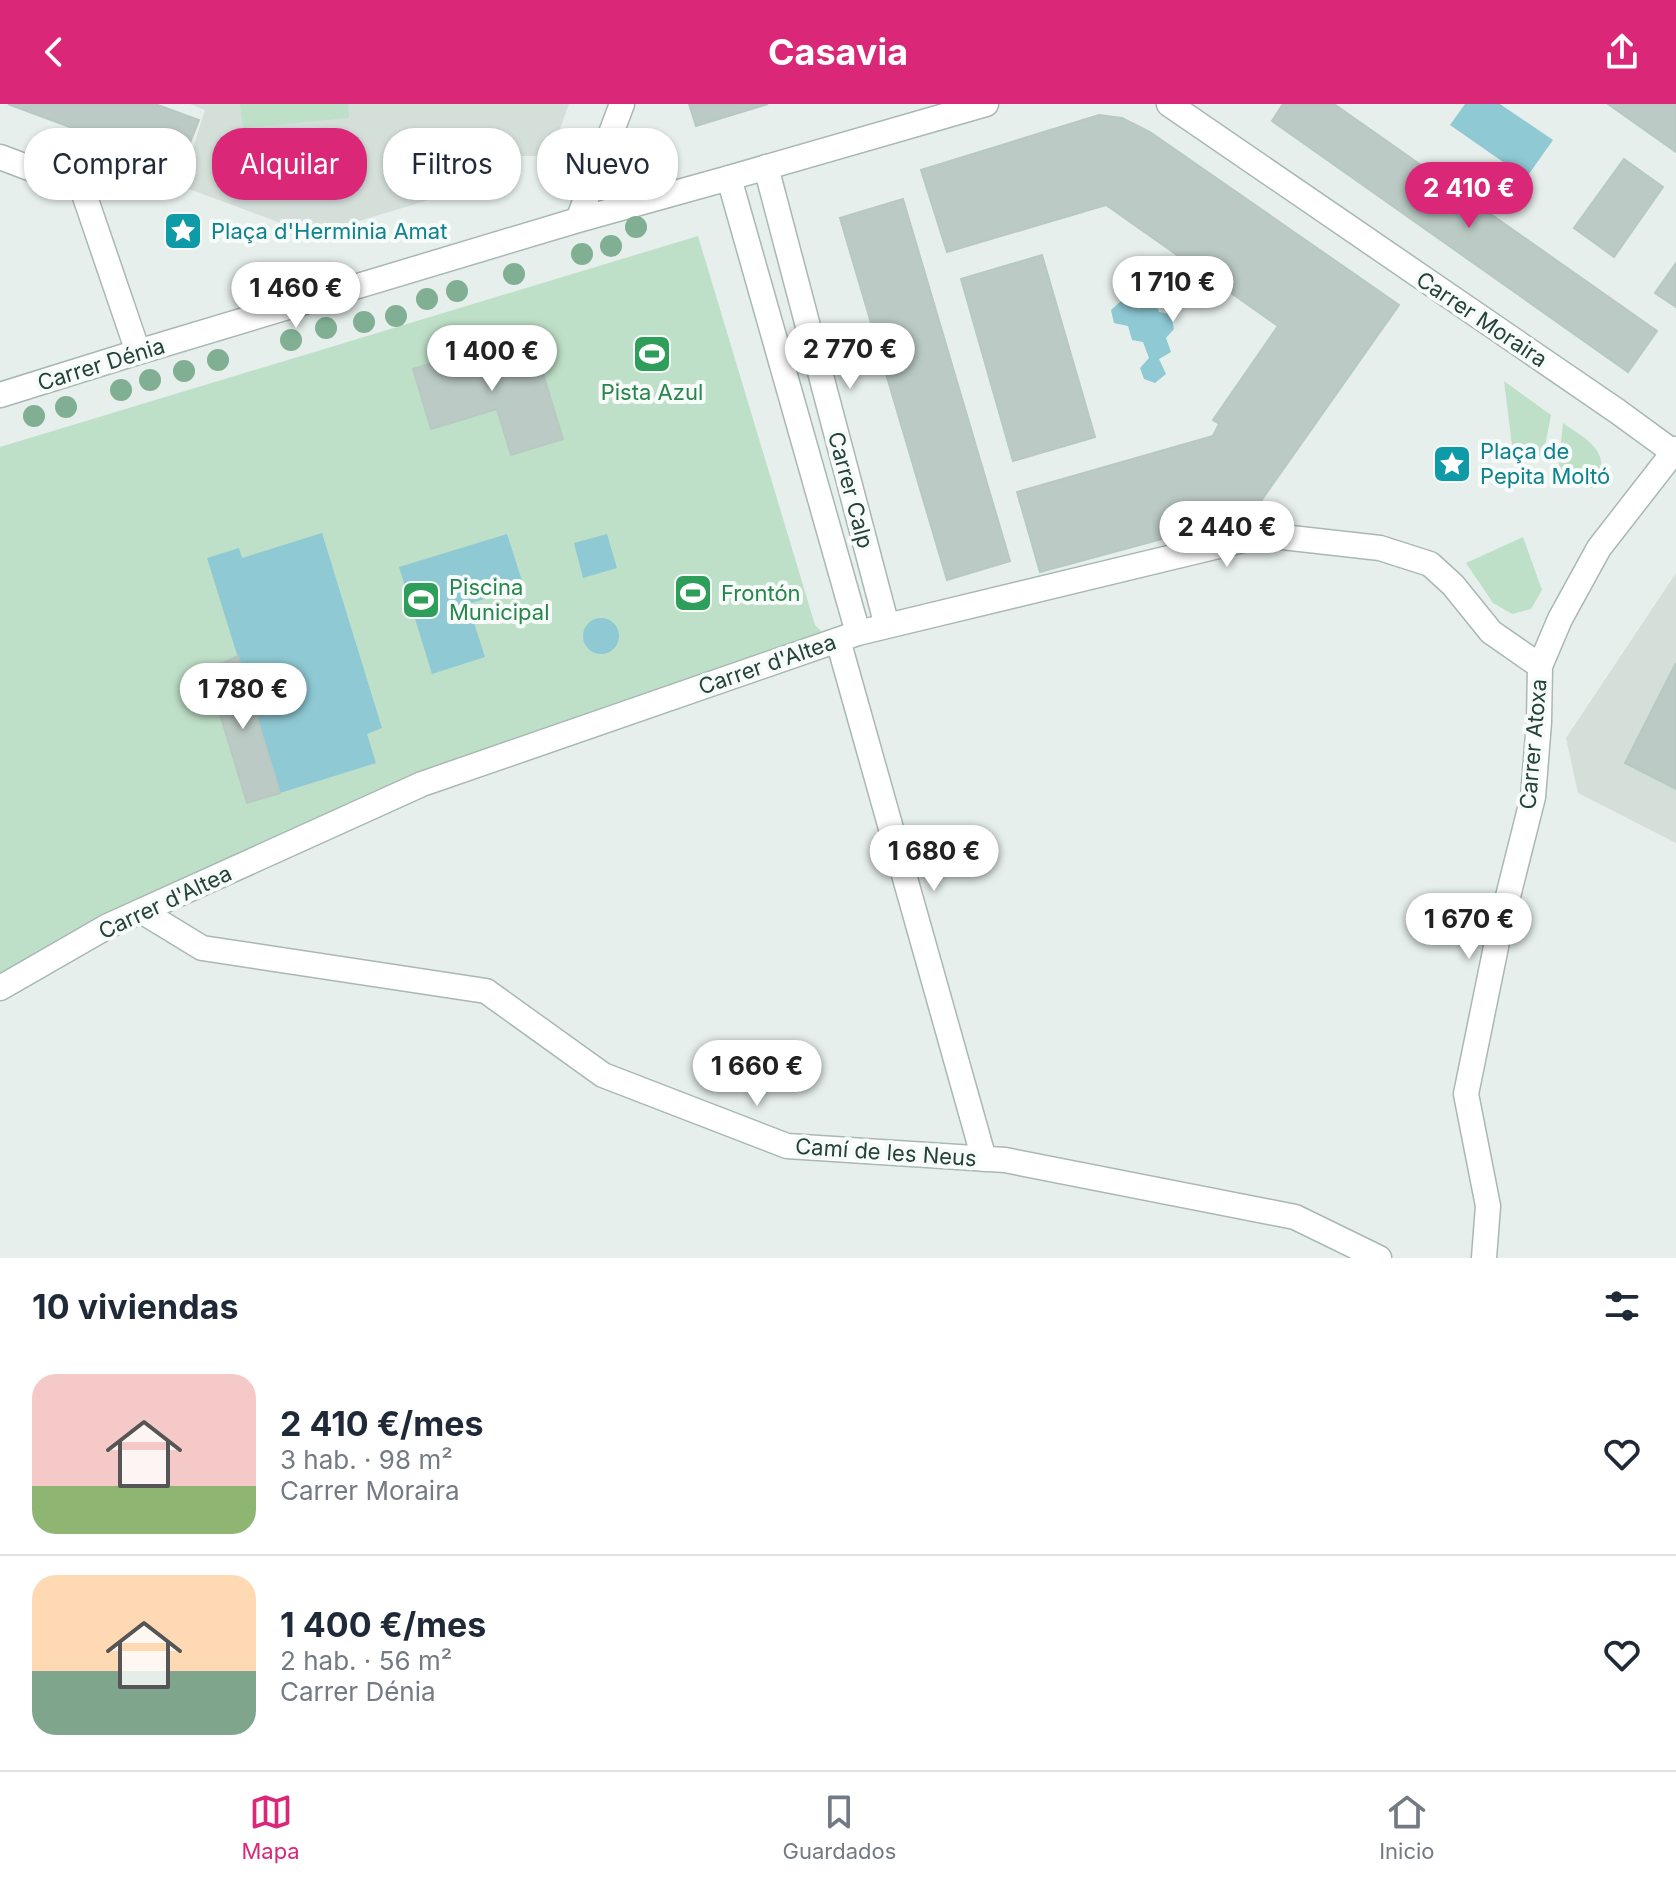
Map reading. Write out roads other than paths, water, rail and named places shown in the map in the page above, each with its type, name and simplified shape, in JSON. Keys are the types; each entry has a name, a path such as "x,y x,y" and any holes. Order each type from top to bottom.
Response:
{"street":[{"path":"578,220 622,104"},
{"name":"Carrer Dénia","path":"0,395 578,220 986,104"},
{"name":"Carrer Moraira","path":"1169,104 1675,452"},
{"path":"0,157 82,188 138,352"},
{"name":"Carrer Calp","path":"766,167 887,626"},
{"name":"Carrer Calp","path":"729,178 984,1159"},
{"name":"Carrer Atoxa","path":"1484,1258 1488,1206 1466,1094 1499,932 1533,797 1540,666 1560,619 1599,548 1675,452"},
{"name":"Carrer d'Altea","path":"0,988 108,926 422,784 848,636 1264,535 1380,548 1430,564 1453,585 1491,632 1540,666"},
{"name":"Camí de les Neus","path":"143,912 202,948 486,991 603,1075 787,1146 1005,1160 1295,1217 1379,1258"}],"water":[{"path":"1465,104 1500,104 1553,140 1526,178 1450,125"},
{"path":"1125,277 1137,279 1140,294 1153,297 1159,312 1171,314 1174,329 1166,338 1171,352 1159,359 1166,374 1155,383 1144,379 1140,368 1149,358 1143,342 1132,340 1128,326 1114,323 1111,310 1122,300 1115,286"},
{"path":"322,533 382,728 367,734 376,763 280,793 207,558 239,548 242,558"},
{"path":"507,534 524,587 468,604 485,657 432,674 399,567"},
{"path":"607,534 617,568 583,578 574,543"},
{"path":"601,618 614,623 619,636 614,649 601,654 588,649 583,636 588,623"}],"place":[{"name":"Plaça d'Herminia Amat","path":"183,231"},
{"name":"Pista Azul","path":"652,354"},
{"name":"Plaça de Pepita Moltó","path":"1452,464"},
{"name":"Frontón","path":"693,593"},
{"name":"Piscina Municipal","path":"421,600"}]}
